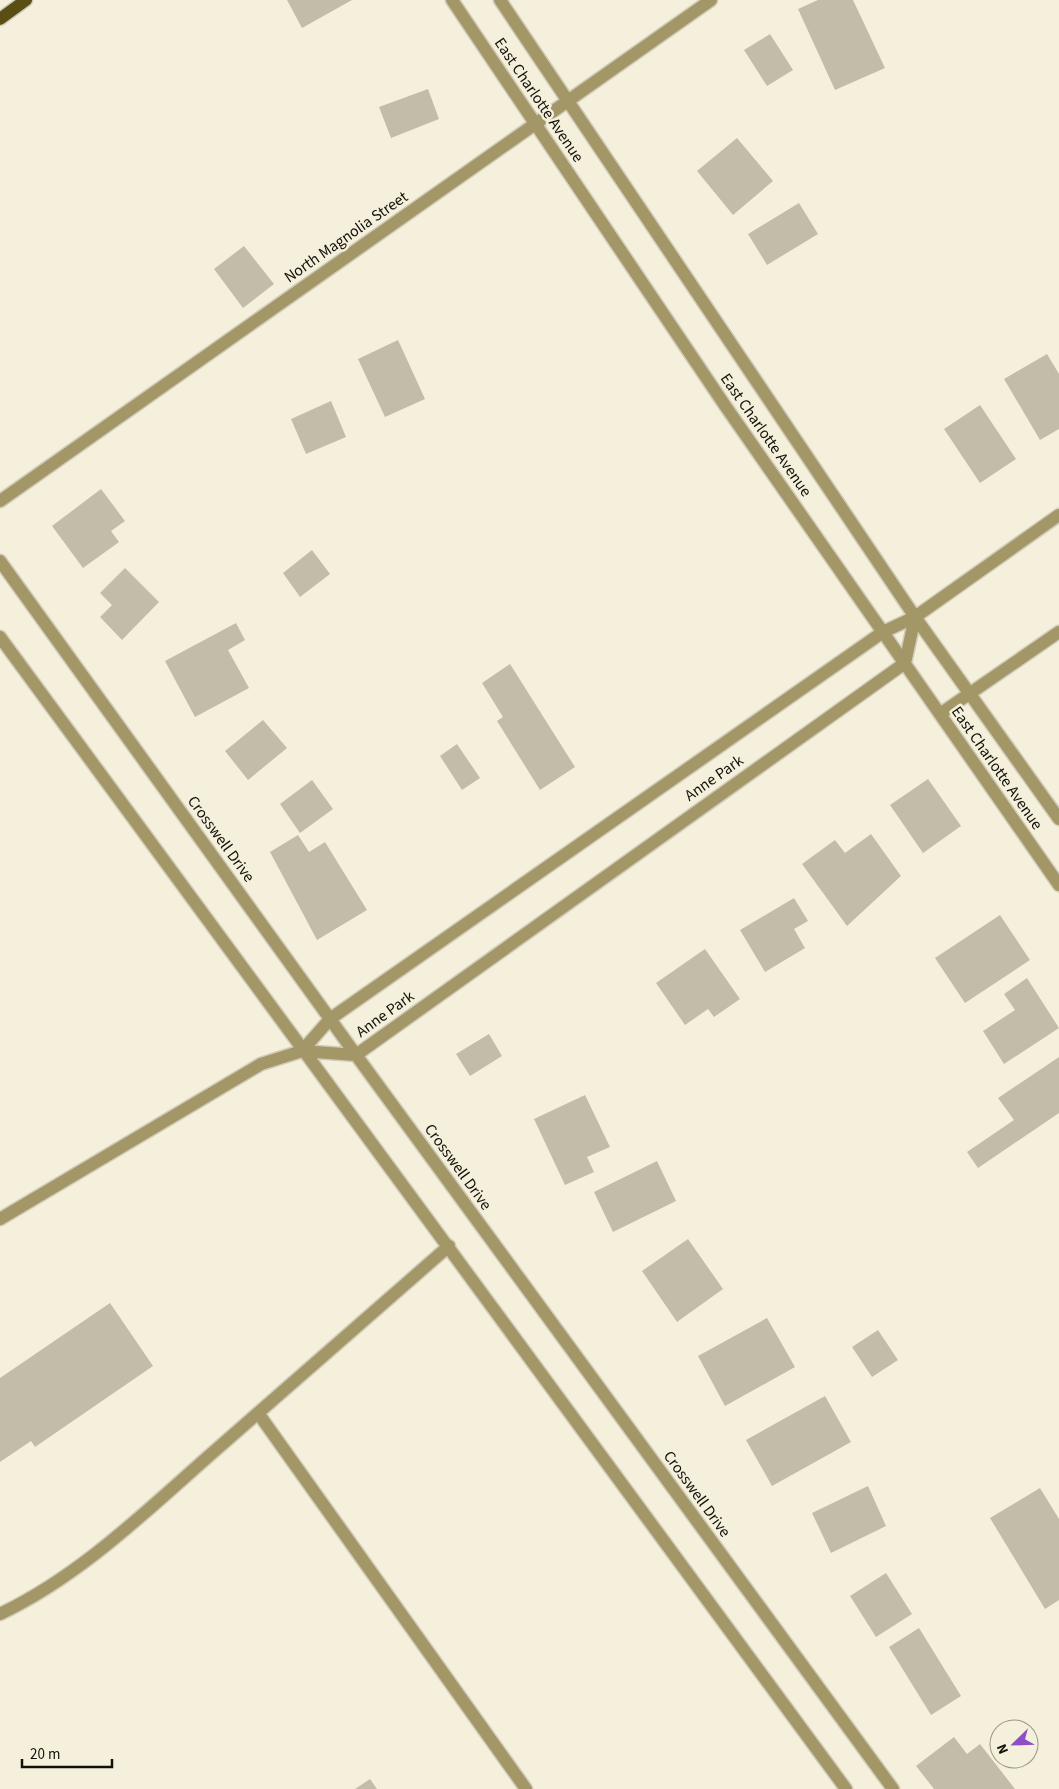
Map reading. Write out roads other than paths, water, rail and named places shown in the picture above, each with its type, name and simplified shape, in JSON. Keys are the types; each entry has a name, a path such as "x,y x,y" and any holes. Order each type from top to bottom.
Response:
{"main road":[{"path":"0,19 26,0"}],"street":[{"name":"East Charlotte Avenue","path":"452,0 721,399 1059,885"},
{"name":"East Charlotte Avenue","path":"500,0 915,617 1059,819"},
{"name":"North Magnolia Street","path":"0,501 711,0"},
{"name":"Anne Park","path":"302,1051 330,1019 883,632 915,617 1059,515"},
{"name":"Crosswell Drive","path":"0,561 356,1055 893,1789"},
{"path":"905,663 915,617"},
{"path":"940,714 1059,632"},
{"path":"0,638 302,1051 449,1246 846,1789"},
{"name":"Anne Park","path":"302,1051 356,1055 905,663"},
{"path":"0,1219 261,1064 302,1051"},
{"path":"0,1614 36,1595 70,1573 136,1520 449,1246"},
{"path":"258,1413 526,1789"}]}
